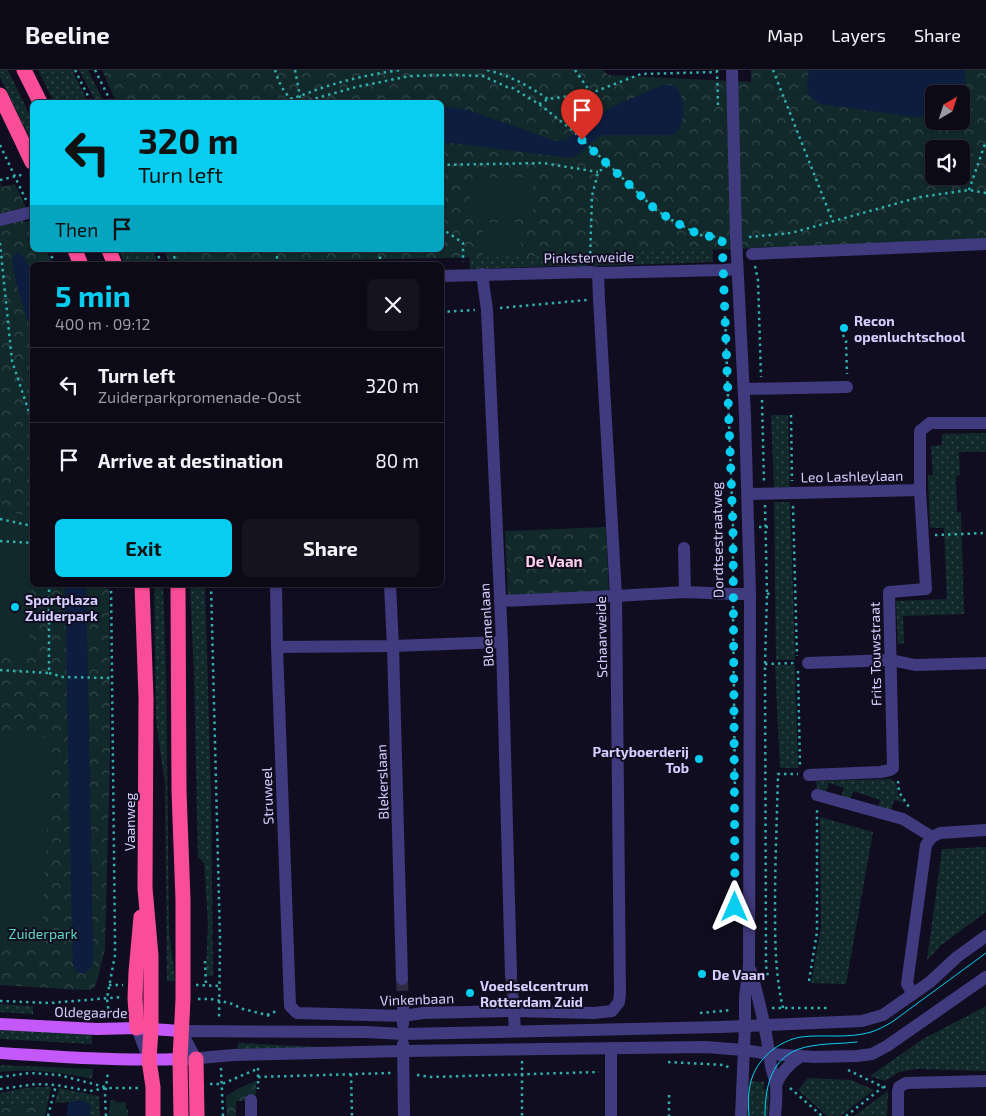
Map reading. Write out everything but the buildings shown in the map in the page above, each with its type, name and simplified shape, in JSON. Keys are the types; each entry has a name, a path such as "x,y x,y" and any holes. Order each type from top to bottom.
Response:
{"highway":[{"path":"24,70 39,100"},
{"path":"0,95 30,158"},
{"name":"Vaanweg","path":"142,587 146,698 145,888 136,958 135,998 144,1029"},
{"path":"178,587 179,791 183,900 183,999 180,1059 181,1116"},
{"path":"144,1029 150,1060 154,1116"},
{"path":"196,1059 198,1116"}],"main road":[{"name":"Oldegaarde","path":"0,1024 181,1031"},
{"path":"0,1053 86,1058 180,1059"}],"street":[{"path":"732,70 737,269 744,389 750,594 749,966 745,997 741,1116"},
{"path":"0,220 30,212"},
{"path":"752,254 986,244"},
{"name":"Pinksterweide","path":"444,276 737,269"},
{"name":"Schaarweide","path":"594,272 599,299 616,596 619,1002"},
{"name":"Bloemenlaan","path":"482,274 487,310 502,642 511,975"},
{"path":"744,389 847,387"},
{"name":"Leo Lashleylaan","path":"748,494 920,490 920,431 930,423 986,423"},
{"name":"Frits Touwstraat","path":"893,768 889,592 926,589 920,490"},
{"path":"684,548 685,592"},
{"name":"Struweel","path":"276,587 290,1006"},
{"name":"Blekerslaan","path":"390,587 402,979"},
{"path":"500,601 685,592 750,594"},
{"path":"277,647 393,646 502,642"},
{"path":"803,663 891,660 915,665 986,663"},
{"path":"809,775 880,772 893,768"},
{"path":"817,795 903,818 932,837"},
{"path":"913,994 907,984 926,845 932,837 940,833 986,830"},
{"name":"Vinkenbaan","path":"290,1006 297,1014 403,1025 515,1031 745,1026 862,1021 883,1015 930,982 957,957 986,936"},
{"path":"749,966 761,1009 776,1085 775,1116"},
{"path":"180,1059 234,1055 403,1051 706,1047 800,1057 857,1056 872,1054 887,1046 986,977"},
{"path":"403,1002 404,1116"},
{"name":"Vinkenbaan","path":"181,1031 366,1032 403,1025 423,1013 514,1005 594,1013 612,1011 619,1002"},
{"path":"514,1005 515,1031"},
{"path":"181,1031 196,1059"},
{"path":"611,1048 611,1116"},
{"path":"776,1085 780,1075 786,1068 800,1057"},
{"path":"898,1116 899,1087 906,1083 986,1082"},
{"path":"251,1100 251,1116"}],"path":[{"path":"75,70 90,100"},
{"path":"95,70 110,100"},
{"path":"275,70 279,83 290,99 330,85 400,70"},
{"path":"295,70 300,96 298,100"},
{"path":"487,70 505,74 548,99"},
{"path":"575,70 592,94"},
{"path":"773,70 833,222"},
{"path":"539,104 548,99 592,94 641,74 717,71 718,107"},
{"path":"310,100 356,87 410,76 483,76 511,87 539,104 571,129 656,210 700,235 722,238 723,246"},
{"path":"970,190 986,141"},
{"path":"0,145 30,208"},
{"path":"444,165 543,163 598,172 609,165"},
{"path":"0,180 30,172"},
{"path":"594,272 592,196 598,172"},
{"path":"749,238 791,234 920,197 970,190 986,193"},
{"path":"444,230 463,243 463,276"},
{"path":"0,243 12,361 30,415"},
{"path":"444,312 487,310 599,299"},
{"name":"Dordtsestraatweg","path":"725,310 733,528 735,798"},
{"path":"840,329 846,341 847,387"},
{"path":"784,1008 780,994 775,941 778,774 800,774 803,663 793,493 791,415"},
{"path":"0,519 30,526"},
{"path":"922,535 986,533"},
{"path":"0,541 30,543"},
{"path":"48,587 49,673"},
{"name":"Vaanweg","path":"108,998 115,956 111,587"},
{"path":"211,587 220,931 219,1001 267,1015 290,1006"},
{"path":"767,594 773,593"},
{"path":"765,664 803,663"},
{"path":"0,670 49,673 63,677 112,678"},
{"path":"893,768 898,778 899,792 911,810 912,824"},
{"path":"809,981 817,932 817,795"},
{"path":"205,961 206,986"},
{"name":"Oldegaarde","path":"0,1001 50,1003 108,998"},
{"path":"775,1008 833,1008"},
{"path":"522,1057 522,1116"},
{"path":"724,1065 731,1068"},
{"path":"251,1100 258,1094 258,1068"},
{"path":"848,1070 883,1087 899,1087"},
{"path":"258,1077 403,1073 431,1077 611,1072"},
{"path":"0,1077 30,1073 58,1076 107,1088"},
{"path":"351,1074 352,1116"},
{"path":"0,1090 36,1084 56,1085 90,1091 107,1088"},
{"path":"48,1116 56,1085"},
{"path":"789,1097 789,1087 822,1116"},
{"path":"846,1116 883,1087"},
{"path":"106,1116 105,1096 107,1088"},
{"path":"669,1095 669,1116"}],"green space":[{"path":"0,70 8,70 30,116 30,139 0,77"},
{"path":"38,70 72,70 87,100 53,100"},
{"path":"79,70 88,70 103,100 95,100"},
{"path":"102,70 603,70 608,75 751,82 751,70 986,70 986,242 762,247 549,254 549,256 188,262 183,252 444,252 444,100 115,100"},
{"path":"533,177 533,219 470,220 469,178"},
{"name":"Zuiderpark","path":"0,183 2,187 15,184 26,208 17,209 25,222 30,220 30,252 47,252 52,262 30,262 30,587 82,587 93,964 86,587 109,587 110,754 105,949 95,986 88,990 82,990 0,985"},
{"path":"593,219 712,242 713,262 593,266"},
{"path":"520,222 521,256 483,257 483,223"},
{"path":"589,231 587,266 470,269 469,234"},
{"path":"120,252 154,252 158,262 124,262"},
{"path":"165,252 273,252 271,262 169,262"},
{"path":"771,415 788,415 790,487 774,488"},
{"path":"986,433 986,452 959,452 960,475 956,476 957,512 961,512 964,614 903,616 904,643 898,644 896,601 947,599 944,528 930,528 928,475 933,475 931,446 942,445 942,434"},
{"path":"774,502 790,502 795,660 776,660"},
{"name":"Sportplaza Zuiderpark","path":"0,510 30,517 31,587 29,653 0,651"},
{"path":"606,527 609,593 508,597 505,531"},
{"path":"154,587 163,587 169,930 175,981 167,981 165,784 156,721"},
{"path":"190,587 205,587 211,793 213,976 206,976 208,922 204,863 198,857"},
{"path":"775,665 795,665 798,768 780,768"},
{"path":"0,735 52,738 41,947 0,944"},
{"path":"891,779 896,783 898,796 906,803 894,800 891,810 878,809 880,800 853,791 850,801 841,798 844,788 829,783 825,794 818,792 816,781"},
{"path":"820,817 873,832 846,984 811,983 821,927"},
{"path":"986,847 986,912 940,946 927,960 942,849"},
{"path":"0,1004 33,1006 33,1014 0,1012"},
{"path":"986,1006 986,1071 916,1069 899,1072 885,1081 870,1076 923,1039"},
{"path":"0,1028 92,1030 92,1044 0,1039"},
{"path":"238,1043 321,1047 238,1050"},
{"path":"0,1065 93,1069 92,1079 46,1072 0,1072"},
{"path":"808,1078 851,1080 874,1090 841,1116 827,1116 798,1090"},
{"path":"256,1081 256,1095 246,1095 246,1101 236,1101 236,1116 227,1116 226,1096"},
{"path":"749,1081 765,1082 763,1089 769,1090 768,1116 745,1116"},
{"path":"51,1087 48,1103 0,1107 0,1093"},
{"path":"59,1088 99,1096 100,1116 90,1116 90,1106 84,1101 55,1103"},
{"path":"888,1091 887,1116 854,1116"},
{"path":"110,1100 126,1102 128,1116 109,1116"},
{"path":"48,1103 45,1116 0,1116 0,1107"}],"water":[{"path":"809,70 965,70 965,85 925,85 925,116 917,117 820,104 808,94"},
{"path":"663,85 670,85 675,87 681,95 683,113 681,125 679,130 673,135 602,135 579,154 570,158 444,143 444,106 468,110 555,141 566,140 581,126 612,107"},
{"path":"17,252 23,256 30,268 30,327 17,286 13,257"},
{"path":"65,587 86,587 93,964 83,974 77,971 73,964"},
{"path":"84,1101 89,1105 90,1116 67,1116 69,1102"}],"tunnel":[{"path":"511,975 513,999"},
{"path":"402,979 403,1002"}],"tram line":[{"path":"749,1116 749,1090 754,1073 763,1058 784,1042 801,1037 854,1035 879,1029 892,1022 986,953"},
{"path":"765,1116 765,1103 770,1080 780,1062 788,1055 798,1049 811,1046 857,1042"}],"place":[{"name":"Recon openluchtschool","path":"844,328"},
{"name":"Sportplaza Zuiderpark","path":"15,607"},
{"name":"Partyboerderij Tob","path":"699,759"},
{"name":"De Vaan","path":"702,974"},
{"name":"Voedselcentrum Rotterdam Zuid","path":"470,993"}],"district":[{"name":"De Vaan","path":"554,561"}],"route":[{"path":"582,140 656,210 700,235 722,238 733,528 735,907"}]}
